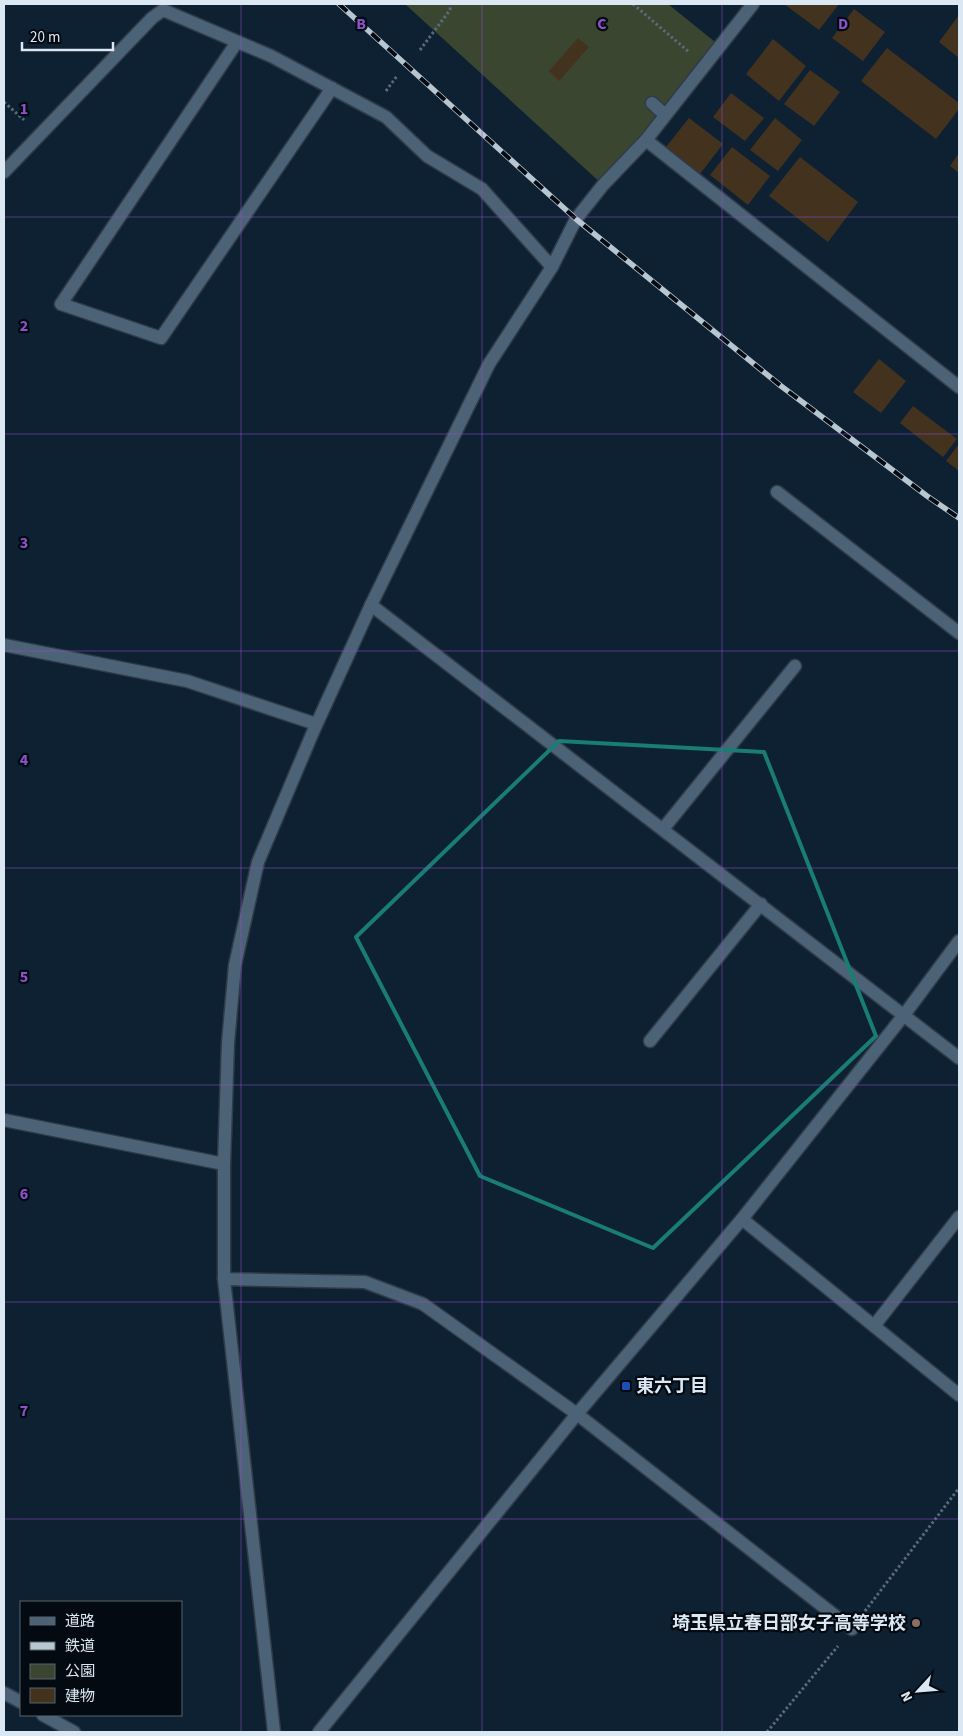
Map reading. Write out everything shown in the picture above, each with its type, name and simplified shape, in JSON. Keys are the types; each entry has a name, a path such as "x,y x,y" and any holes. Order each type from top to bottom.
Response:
{"street":[{"path":"274,1732 224,1280 224,1164 228,1043 235,965 258,862 316,724 371,605 489,364 552,267 576,219 603,185 646,140 753,4"},
{"path":"4,172 152,18 163,10 271,56 386,117 426,156 482,188 552,267"},
{"path":"237,42 62,304 161,338 332,88"},
{"path":"652,103 665,115"},
{"path":"646,140 959,387"},
{"path":"777,492 959,633"},
{"path":"371,605 959,1058"},
{"path":"4,645 187,681 316,724"},
{"path":"663,829 795,666"},
{"path":"650,1041 760,904"},
{"path":"319,1732 578,1414 742,1218 904,1015 959,941"},
{"path":"4,1120 224,1164"},
{"path":"874,1326 959,1217"},
{"path":"742,1218 959,1395"},
{"path":"224,1280 365,1282 423,1304 578,1414 852,1629"},
{"path":"4,1698 20,1702"},
{"path":"45,1716 74,1732"}],"path":[{"path":"420,50 450,10 452,4"},
{"path":"633,4 704,66"},
{"path":"4,102 27,123"}],"highlighted area":[{"path":"559,741 764,752 876,1036 653,1248 480,1176 356,937"}],"green space":[{"path":"405,4 668,4 720,46 603,185"}],"building":[{"path":"784,4 839,4 819,30"},
{"path":"854,9 885,32 863,61 832,38"},
{"path":"959,15 959,58 939,42"},
{"path":"578,38 589,47 559,81 549,71"},
{"path":"773,39 806,66 779,101 746,74"},
{"path":"887,48 959,103 959,109 936,139 861,81"},
{"path":"810,70 840,92 814,126 784,104"},
{"path":"731,93 764,118 745,141 713,117"},
{"path":"689,118 723,144 700,174 666,147"},
{"path":"775,118 802,140 778,171 750,150"},
{"path":"732,147 770,176 748,205 710,175"},
{"path":"959,153 959,173 950,166"},
{"path":"800,157 858,202 828,242 769,196"},
{"path":"879,359 906,381 881,413 853,392"},
{"path":"913,406 957,439 943,457 900,423"},
{"path":"959,444 959,471 946,461"}],"railway":[{"path":"339,4 576,219 781,386 959,518"}],"place":[{"name":"東六丁目","path":"626,1386"},
{"name":"埼玉県立春日部女子高等学校","path":"916,1623"}]}
